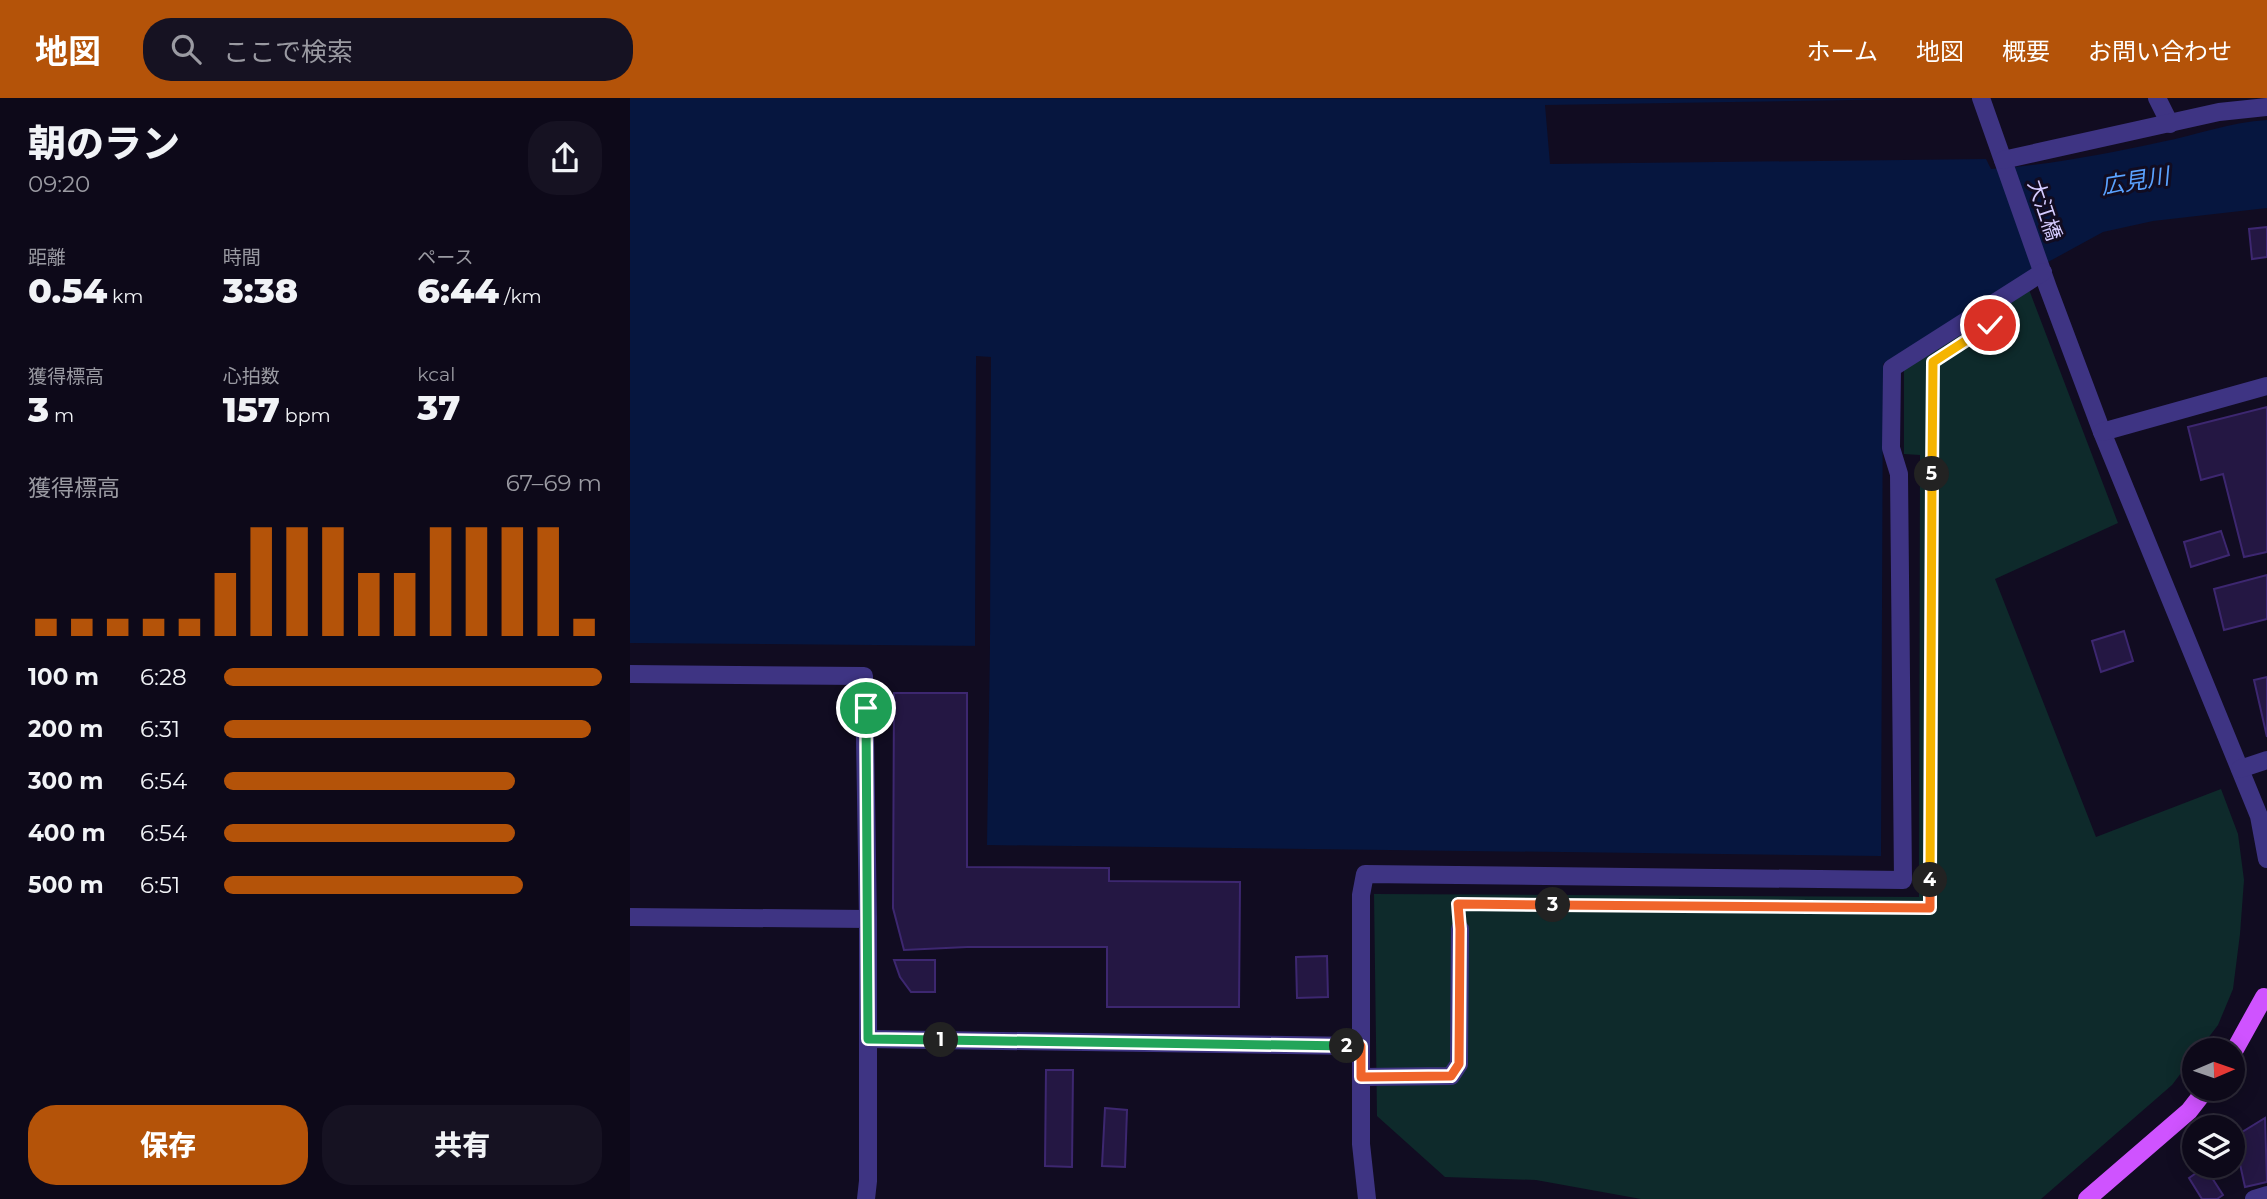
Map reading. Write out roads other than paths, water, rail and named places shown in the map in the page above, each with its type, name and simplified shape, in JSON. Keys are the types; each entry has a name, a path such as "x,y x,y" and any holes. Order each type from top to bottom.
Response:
{"main road":[{"path":"2242,1038 2266,994"},
{"path":"2087,1199 2189,1111 2197,1101"}],"street":[{"name":"大江橋","path":"1981,98 2102,432 2259,816 2267,859"},
{"path":"2157,98 2170,124"},
{"path":"2005,164 2219,112 2267,107"},
{"path":"1367,1199 1361,1144 1362,895 1365,874 1903,880 1899,474 1891,448 1892,368 2042,269"},
{"path":"2102,432 2267,386"},
{"path":"630,674 864,676 868,919 866,1199"},
{"path":"2240,769 2267,760"},
{"path":"630,917 868,919"},
{"path":"1361,1077 1451,1076 1459,1064 1460,929"},
{"path":"868,1039 1361,1046"},
{"path":"2254,1199 2267,1195"}],"water":[{"name":"広見川","path":"630,98 1912,99 1545,105 1550,164 1986,159 1991,169 2098,155 2227,126 2267,120 2267,208 2153,221 2103,232 2028,273 1883,364 1881,856 987,845 990,646 630,643"}]}
